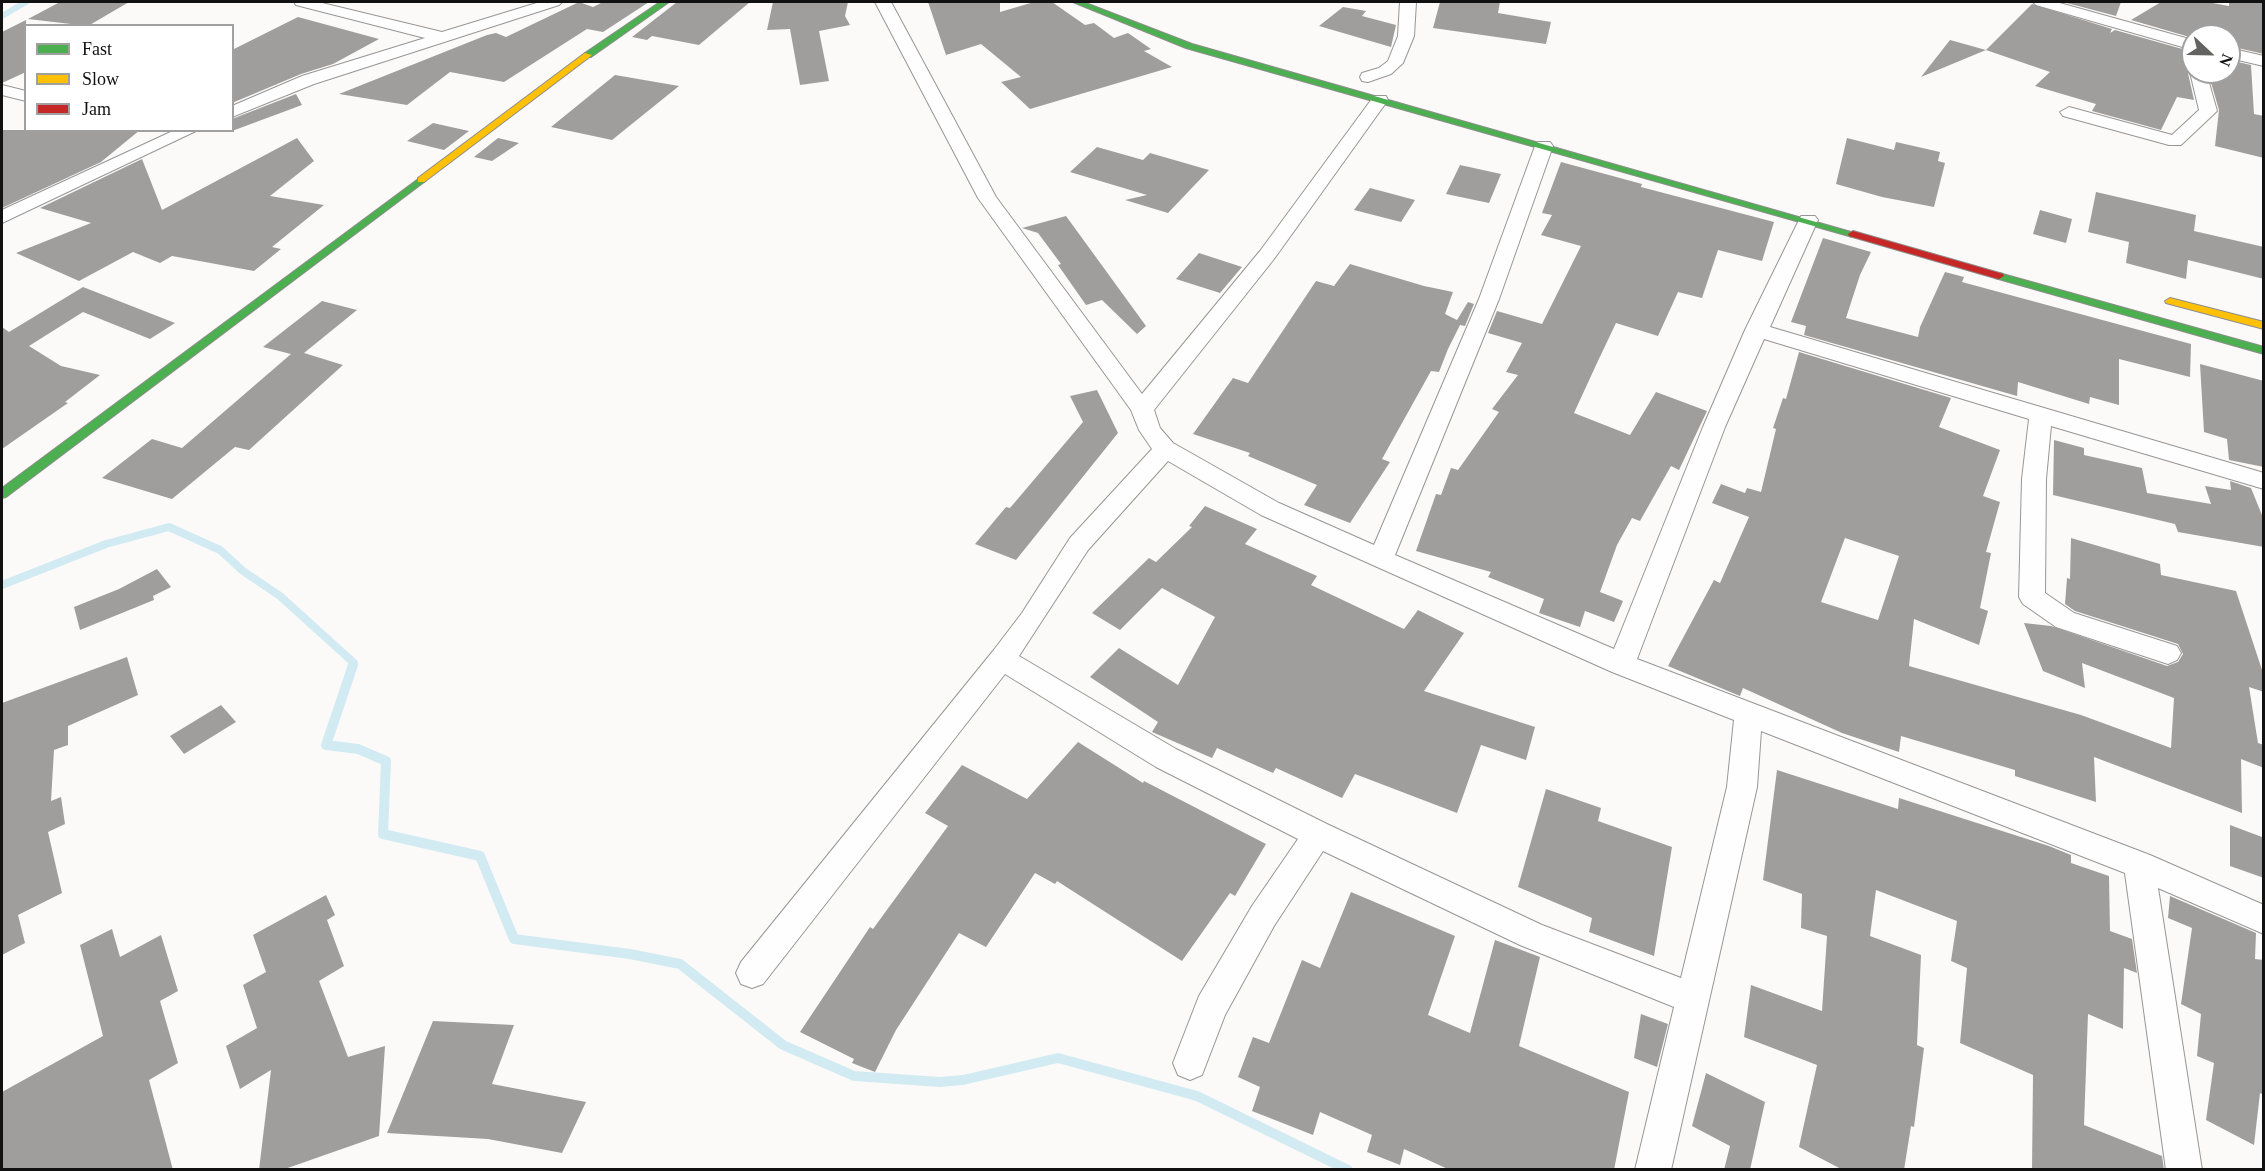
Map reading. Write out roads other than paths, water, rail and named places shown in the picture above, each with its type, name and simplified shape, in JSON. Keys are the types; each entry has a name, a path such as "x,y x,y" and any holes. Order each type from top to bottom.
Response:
{"main road":[{"path":"281,267 561,62 649,2"},
{"path":"2,494 607,41 665,2"},
{"path":"1077,2 1189,46 1808,220 1860,229 2264,351"},
{"path":"1363,75 1396,84"},
{"path":"2151,296 2264,326"}],"street":[{"path":"301,2 442,37"},
{"path":"234,112 308,80 545,2"},
{"path":"883,2 987,198 1142,409 1150,430 1165,449 1270,509 1622,664 2139,865 2264,920"},
{"path":"1363,75 1385,71 1395,63 1406,36 1408,2"},
{"path":"2041,2 2181,45"},
{"path":"2241,56 2264,61"},
{"path":"2068,112 2175,141 2208,111 2201,84"},
{"path":"2,90 24,96"},
{"path":"1142,409 1267,255 1380,100"},
{"path":"2,217 186,132"},
{"path":"1381,559 1489,299 1544,146"},
{"path":"1622,664 1714,427 1756,330 1808,220"},
{"path":"1756,330 2264,481"},
{"path":"2041,416 2034,479 2032,597 2065,620 2168,653"},
{"path":"752,972 1002,659 1031,620 1079,544 1165,449"},
{"path":"1002,659 1166,758 1318,834 1531,934 1657,986 1693,996"},
{"path":"1653,1170 1742,787 1748,714"},
{"path":"1190,1064 1211,1007 1263,916 1318,834"},
{"path":"2139,865 2184,1170"}],"waterway":[{"path":"2,16 26,2"},
{"path":"2,585 106,544 169,527 220,550 243,571 280,596 354,663 353,667"},
{"path":"353,665 326,745 358,749 386,761 383,834 480,856 514,939 630,954 680,964 783,1045 854,1076 940,1082 963,1080 1058,1058 1197,1096 1348,1170"}]}
